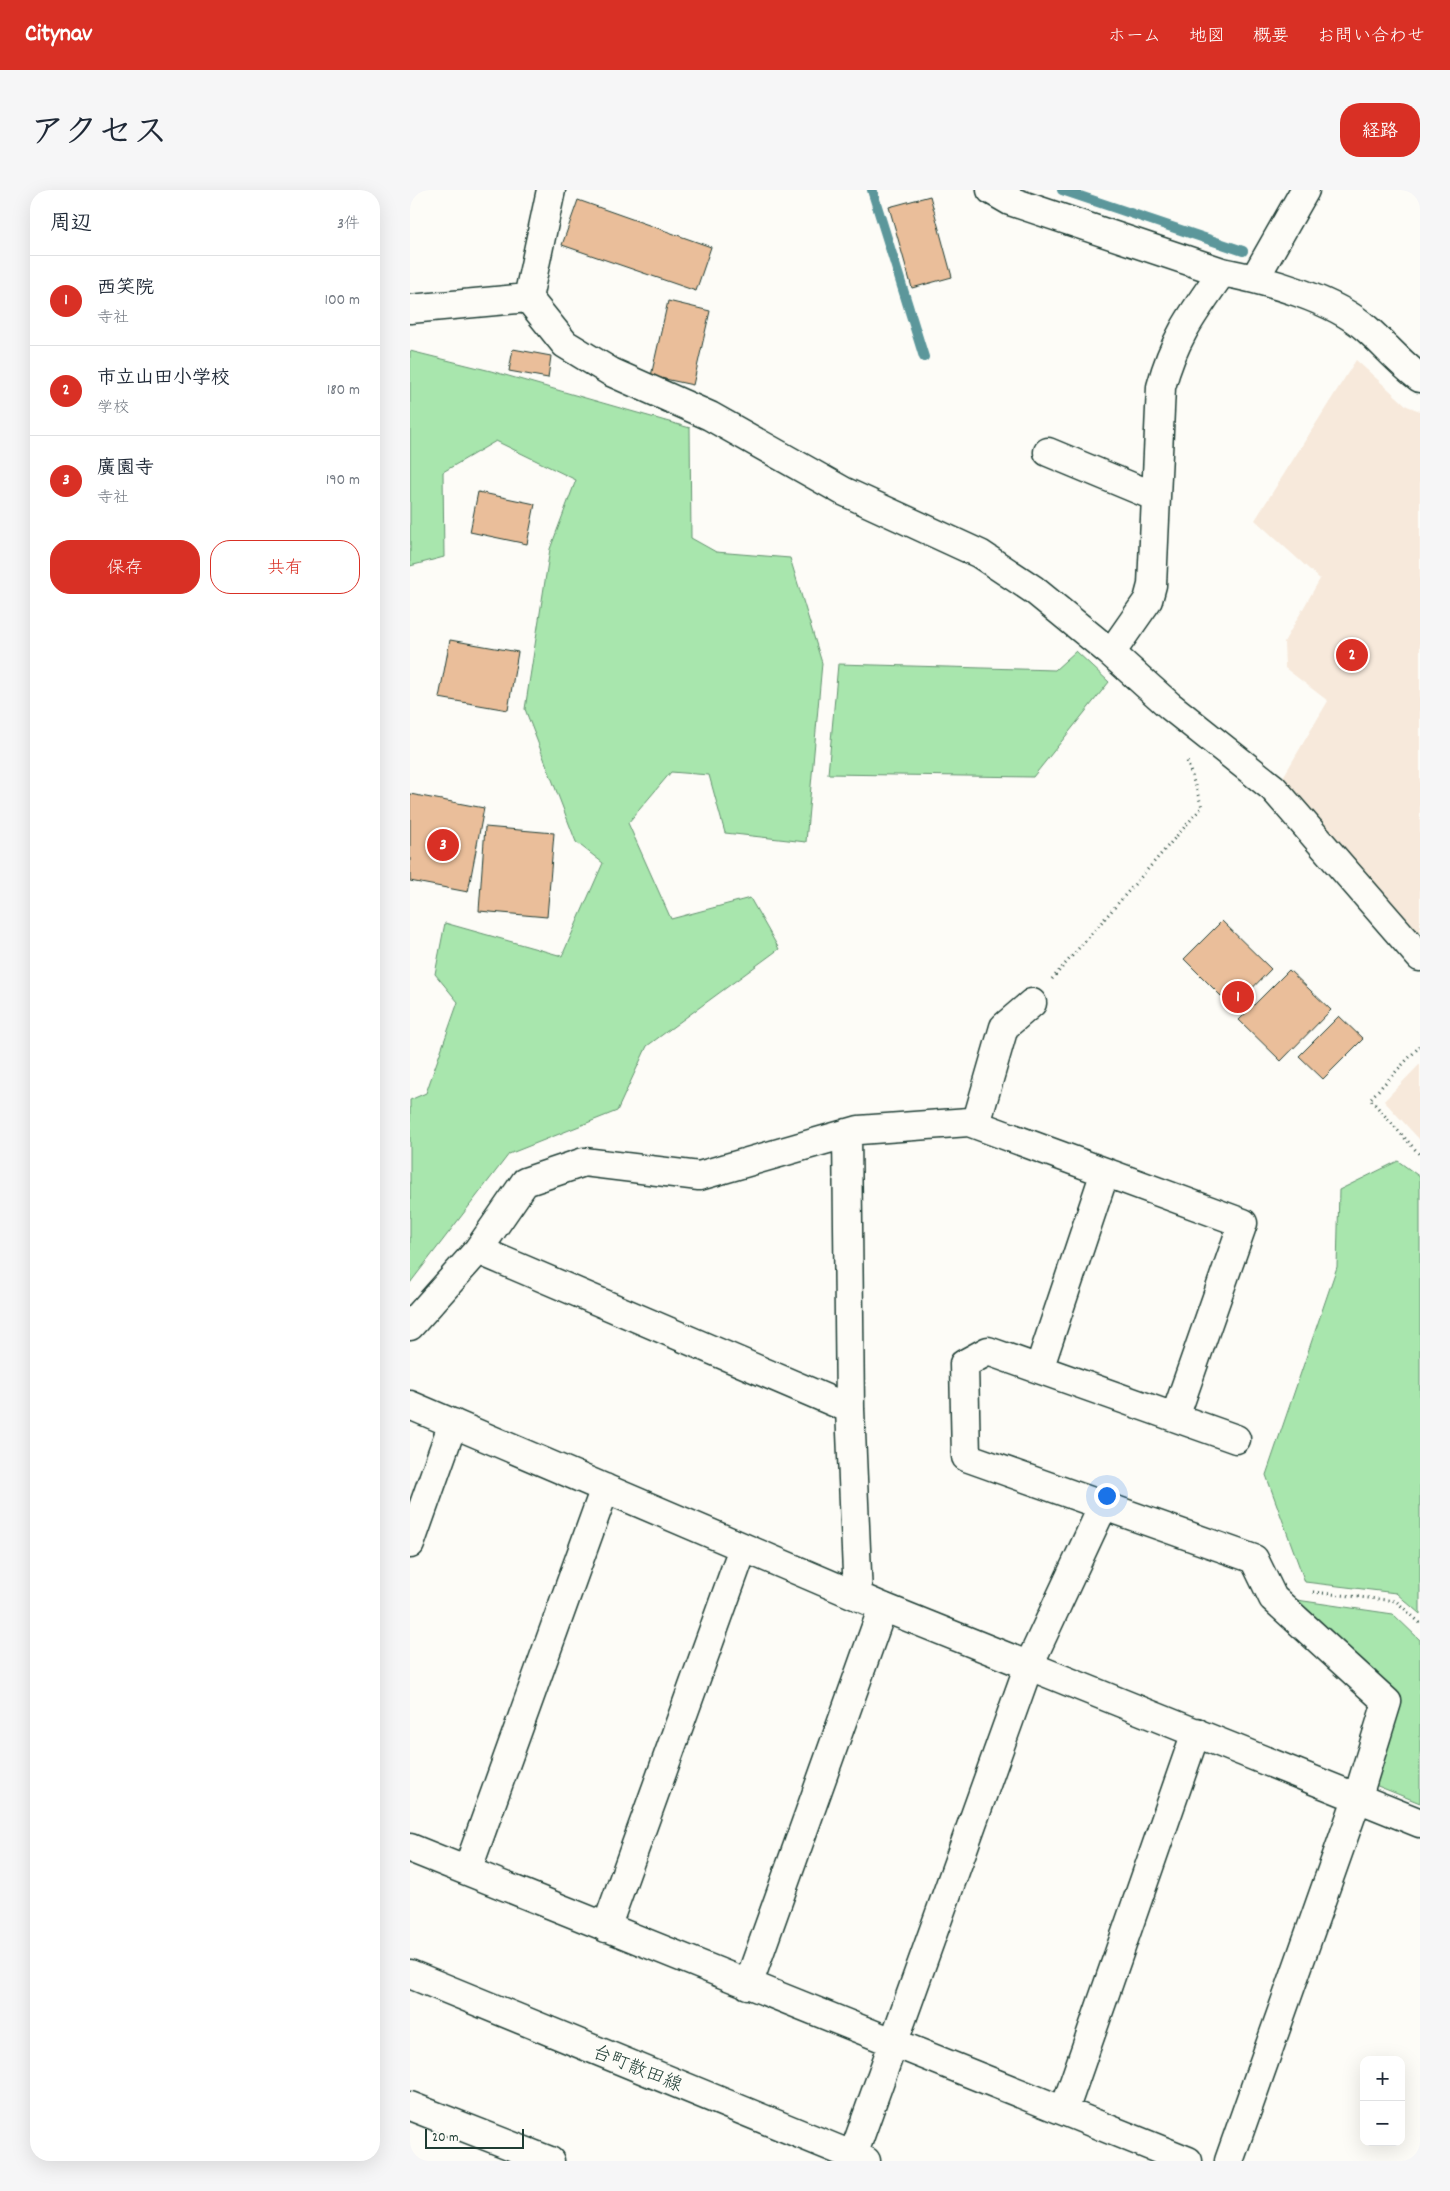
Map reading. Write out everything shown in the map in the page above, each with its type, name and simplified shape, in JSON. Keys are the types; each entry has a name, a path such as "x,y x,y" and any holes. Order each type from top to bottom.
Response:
{"street":[{"path":"528,298 551,190"},
{"path":"991,190 1010,201 1222,272 1255,278 1334,307 1366,328 1398,361 1420,378"},
{"path":"1255,278 1305,190"},
{"path":"1111,653 1148,600 1152,585 1162,387 1169,358 1187,322 1222,272"},
{"path":"410,309 528,298"},
{"path":"528,298 565,344 611,372 710,416 843,491 980,554 1034,590 1111,653 1170,706 1273,788 1420,957"},
{"path":"1048,452 1156,497"},
{"path":"976,1124 1004,1027 1032,1002"},
{"path":"410,1326 478,1250 525,1182 584,1162 699,1176 859,1130 969,1122 1243,1223 1176,1417"},
{"path":"847,1133 850,1409 858,1596"},
{"path":"1039,1368 1105,1172"},
{"path":"478,1250 850,1409"},
{"path":"1228,2161 1357,1799 1387,1702 1274,1598 1254,1559 966,1457 964,1364 988,1351 1236,1439"},
{"path":"410,1405 883,1607 1420,1823"},
{"path":"410,1544 453,1424"},
{"path":"467,1872 604,1488"},
{"path":"857,2159 893,2044 1029,1665 1103,1506"},
{"path":"606,1928 743,1548"},
{"path":"748,1985 883,1607"},
{"path":"1064,2111 1196,1732"},
{"path":"410,1848 893,2044 1188,2161"},
{"name":"台町散田線","path":"410,1974 857,2159"},
{"path":"410,2106 540,2159"}],"path":[{"path":"1032,1002 1202,807 1184,752"},
{"path":"1420,1046 1370,1099 1420,1155"},
{"path":"1268,1587 1396,1601 1420,1623"}],"shaded area":[{"path":"1356,360 1407,406 1420,411 1420,939 1282,779 1328,701 1285,668 1284,642 1320,579 1255,520"},
{"path":"1420,1064 1420,1140 1384,1101"}],"green space":[{"path":"410,351 491,371 690,428 691,538 716,552 790,558 822,663 806,842 725,833 709,775 671,772 628,823 671,919 750,898 779,949 647,1046 617,1111 509,1154 410,1283 410,1100 426,1093 458,1002 435,974 445,923 562,956 603,863 576,842 525,709 550,549 576,480 496,441 443,472 444,557 410,566"},
{"path":"1076,651 1109,682 1033,777 828,774 838,664 1055,670"},
{"path":"1398,1161 1420,1177 1420,1614 1396,1593 1305,1582 1266,1475 1337,1267 1339,1190"},
{"path":"1290,1599 1393,1614 1420,1640 1420,1803 1375,1785 1400,1701"}],"building":[{"path":"930,196 952,277 912,288 889,207"},
{"path":"578,200 711,247 696,291 562,245"},
{"path":"668,301 710,311 693,385 651,376"},
{"path":"513,349 551,356 548,378 509,371"},
{"path":"478,492 535,504 527,544 470,532"},
{"path":"450,640 518,652 508,710 439,698"},
{"path":"410,794 484,808 468,892 410,881"},
{"path":"485,827 554,833 547,917 479,911"},
{"path":"1222,921 1271,969 1233,1008 1184,959"},
{"path":"1289,970 1331,1010 1281,1061 1239,1020"},
{"path":"1339,1016 1363,1039 1323,1079 1299,1056"}],"waterway":[{"path":"872,190 924,357"},
{"path":"1062,190 1243,251"}],"place":[{"name":"市立山田小学校","path":"1352,655"},
{"name":"廣園寺","path":"443,845"},
{"name":"西笑院","path":"1238,997"}]}
